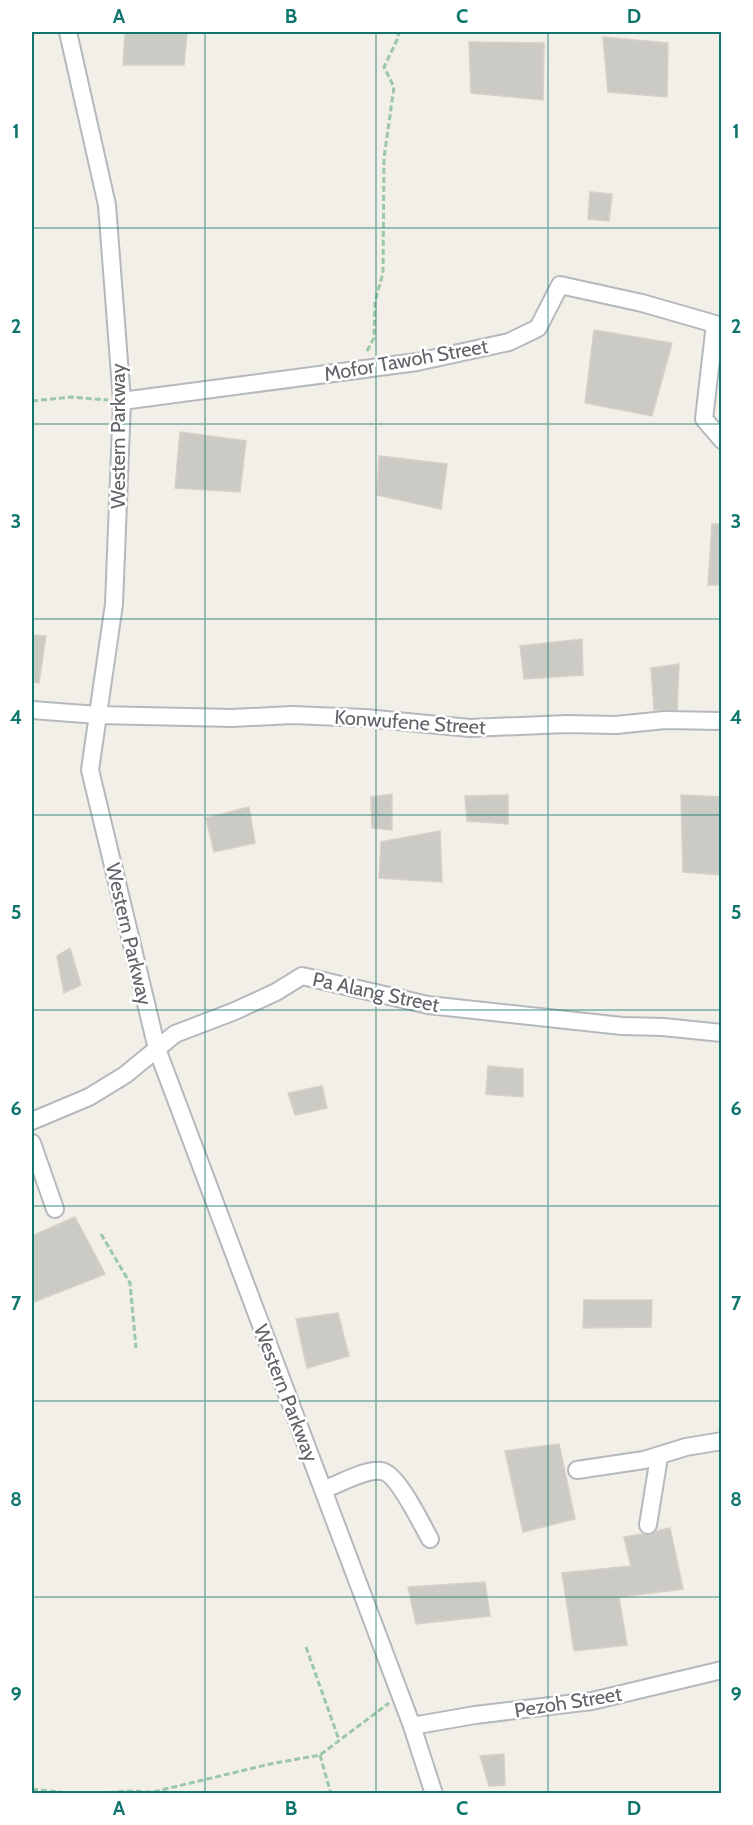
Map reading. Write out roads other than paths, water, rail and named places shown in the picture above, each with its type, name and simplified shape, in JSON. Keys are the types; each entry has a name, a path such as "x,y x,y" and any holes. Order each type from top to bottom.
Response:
{"street":[{"name":"Western Parkway","path":"69,32 107,205 122,401 114,604 90,770 157,1049 412,1726 434,1794"},
{"name":"Mofor Tawoh Street","path":"122,401 417,362 509,342 538,328 560,285 642,303 715,324 704,419 722,440"},
{"name":"Konwufene Street","path":"32,710 98,715 232,718 292,715 387,720 470,728 567,724 616,725 664,720 722,721"},
{"name":"Pa Alang Street","path":"32,1121 89,1097 124,1075 175,1034 236,1011 276,992 302,976 428,1005 622,1026 663,1027 722,1033"},
{"path":"32,1143 55,1209"},
{"path":"577,1470 659,1457 686,1447 722,1441"},
{"path":"648,1525 659,1457"},
{"path":"323,1490 368,1472 387,1473 397,1483 430,1539"},
{"name":"Pezoh Street","path":"412,1726 475,1715 592,1701 722,1670"}]}
